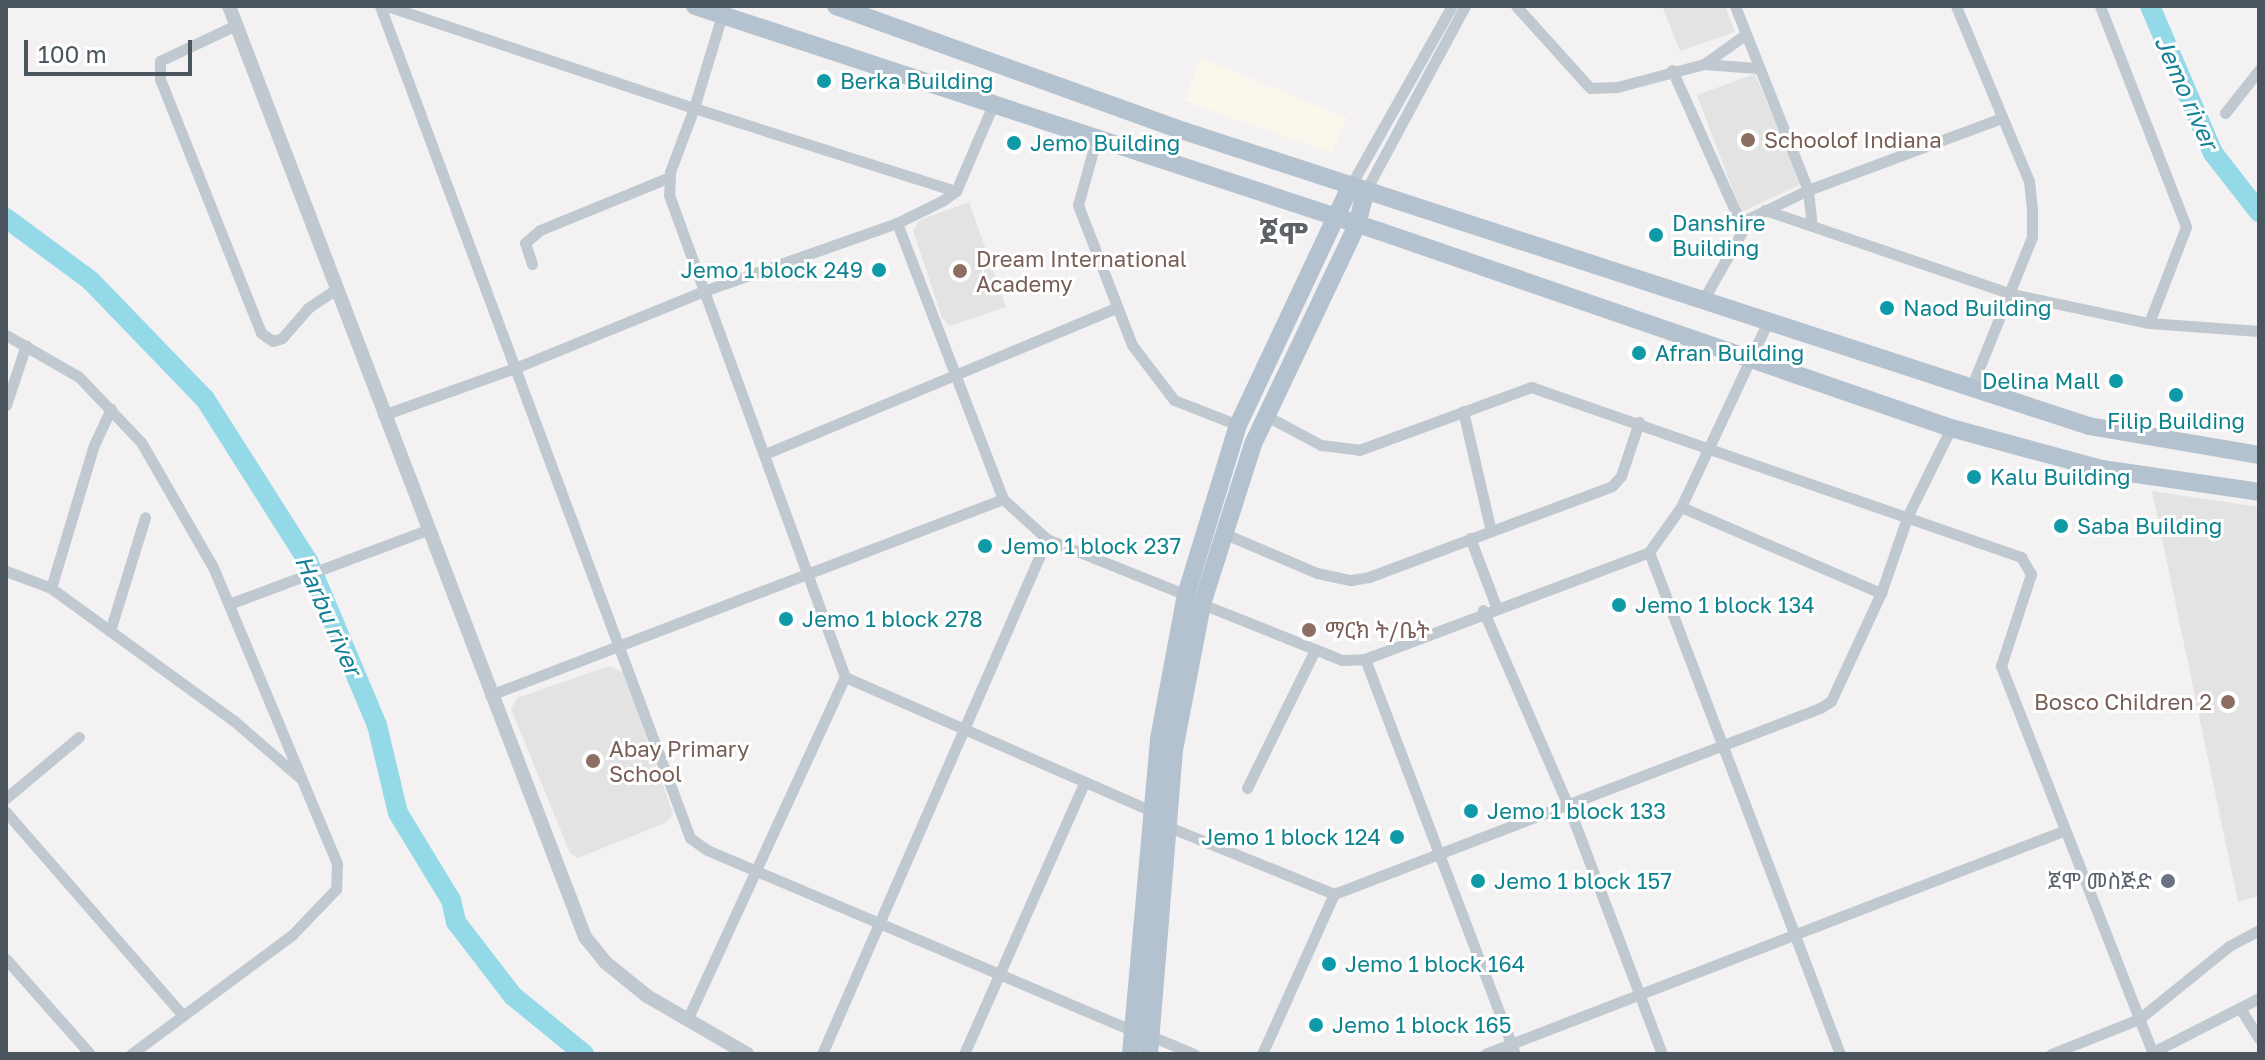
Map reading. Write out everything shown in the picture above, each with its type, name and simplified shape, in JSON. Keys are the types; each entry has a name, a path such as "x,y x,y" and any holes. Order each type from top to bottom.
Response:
{"main road":[{"path":"695,6 992,107 1332,216 1951,428 2102,469 2259,492"},
{"path":"836,6 1358,187 2089,426 2259,455"},
{"path":"1131,1054 1144,1040 1155,878 1151,811 1194,600 1238,425 1332,216 1358,187"},
{"path":"1155,878 1169,827 1174,750 1194,600 1223,533 1265,415 1357,225 1358,187"},
{"path":"1293,205 1321,241"},
{"path":"1340,260 1370,239 1400,239"}],"street":[{"path":"229,6 585,937 625,980 747,1054"},
{"path":"380,6 690,838 1144,1040 1194,1054"},
{"path":"387,6 956,191"},
{"path":"1358,187 1452,6"},
{"path":"1358,187 1465,6"},
{"path":"1516,6 1590,88 1617,87 1704,64 1757,68"},
{"path":"1735,6 1757,68 1808,190 1812,226"},
{"path":"1956,6 2029,181 2032,209 2032,237 2012,294 1971,388"},
{"path":"2100,6 2186,227 2149,323"},
{"path":"722,15 670,177 669,195 701,292 765,454 845,677 1083,785 1151,811"},
{"path":"236,25 160,61 160,79 261,333 273,341 282,338 308,308 336,289"},
{"path":"1704,64 1745,35"},
{"path":"1672,70 1743,229"},
{"path":"2225,113 2259,70"},
{"path":"383,415 515,368 701,292 897,223 956,191 992,107"},
{"path":"1703,300 1743,229 1765,210 1808,190 2002,118"},
{"path":"1096,140 1077,196 1115,308 1132,345 1174,400 1238,425"},
{"path":"532,264 525,243 540,230 670,177"},
{"path":"1765,210 2012,294 2149,323 2259,331"},
{"path":"897,223 1003,499 1047,539 1342,660 1365,659 1483,610 1649,552 1681,507 1768,321"},
{"path":"765,454 1115,308"},
{"path":"6,335 79,377 141,442 213,567 337,864 336,889 292,935 181,1013 131,1054"},
{"path":"6,405 26,345"},
{"path":"1265,415 1341,451 1375,445 1531,387 1908,515 2028,564 2031,574 2001,666 2063,831 2153,1053 2259,998"},
{"path":"51,588 94,445 111,409"},
{"path":"1463,411 1491,531"},
{"path":"1223,533 1294,565 1351,580 1612,486 1621,476 1639,422"},
{"path":"1169,827 1334,894 1441,857 1721,750 1831,701 1881,593 1908,515 1951,428"},
{"path":"490,695 622,649 1003,499"},
{"path":"1681,507 1881,593"},
{"path":"110,631 145,517"},
{"path":"229,604 330,569 427,530"},
{"path":"1470,538 1496,606"},
{"path":"822,1054 1047,539"},
{"path":"1649,552 1721,750 1796,934 1840,1054"},
{"path":"6,571 51,588 233,720 303,780"},
{"path":"1483,610 1569,808 1662,1054"},
{"path":"1247,788 1315,650"},
{"path":"1365,659 1513,1049"},
{"path":"688,1018 845,677"},
{"path":"6,798 79,737"},
{"path":"964,1054 1083,785"},
{"path":"6,812 181,1013"},
{"path":"1485,1054 1513,1049 1796,934 2063,831"},
{"path":"1262,1054 1334,894"},
{"path":"2051,1054 2139,1019 2229,946 2259,930"},
{"path":"6,959 90,1054"},
{"path":"2240,1008 2259,1039"}],"shaded area":[{"path":"1662,6 1725,6 1735,32 1680,51"},
{"path":"1201,58 1347,118 1332,153 1184,101"},
{"name":"Schoolof Indiana","path":"1755,74 1801,184 1741,212 1697,95"},
{"name":"Dream International Academy","path":"969,202 1006,307 950,326 942,318 913,230 920,220"},
{"name":"Bosco Children 2","path":"2152,491 2259,507 2259,896 2238,902"},
{"name":"Abay Primary School","path":"609,666 624,673 673,814 665,823 578,858 570,853 511,709 517,698"}],"waterway":[{"name":"Jemo river","path":"2150,6 2213,153 2259,212"},
{"name":"Harbu river","path":"6,218 91,281 205,399 308,561 377,725 398,813 451,900 456,922 513,996 584,1054"}],"place":[{"name":"Berka Building","path":"824,81"},
{"name":"Schoolof Indiana","path":"1748,140"},
{"name":"Jemo Building","path":"1014,143"},
{"name":"Danshire Building","path":"1656,235"},
{"name":"Jemo 1 block 249","path":"879,270"},
{"name":"Dream International Academy","path":"960,271"},
{"name":"Naod Building","path":"1887,308"},
{"name":"Afran Building","path":"1639,353"},
{"name":"Delina Mall","path":"2116,381"},
{"name":"Filip Building","path":"2176,395"},
{"name":"Kalu Building","path":"1974,477"},
{"name":"Saba Building","path":"2061,526"},
{"name":"Jemo 1 block 237","path":"985,546"},
{"name":"Jemo 1 block 134","path":"1619,605"},
{"name":"Jemo 1 block 278","path":"786,619"},
{"name":"ማርክ ት/ቤት","path":"1309,630"},
{"name":"Bosco Children 2","path":"2228,702"},
{"name":"Abay Primary School","path":"593,761"},
{"name":"Jemo 1 block 133","path":"1471,811"},
{"name":"Jemo 1 block 124","path":"1397,837"},
{"name":"Jemo 1 block 157","path":"1478,881"},
{"name":"ጀሞ መስጅድ","path":"2168,881"},
{"name":"Jemo 1 block 164","path":"1329,964"},
{"name":"Jemo 1 block 165","path":"1316,1025"}],"district":[{"name":"ጀሞ","path":"1284,233"}]}
